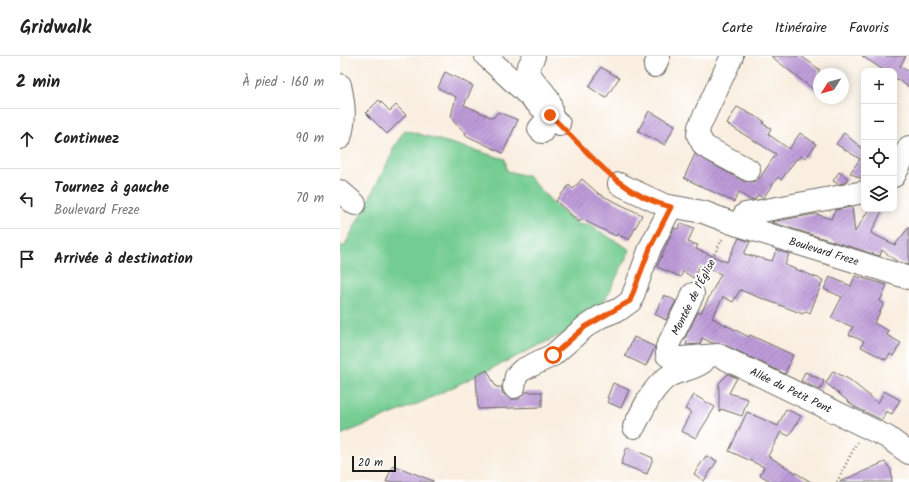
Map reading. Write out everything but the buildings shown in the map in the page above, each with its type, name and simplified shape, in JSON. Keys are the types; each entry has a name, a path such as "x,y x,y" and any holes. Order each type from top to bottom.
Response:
{"street":[{"path":"486,56 550,124"},
{"path":"534,56 527,70 549,102 550,124"},
{"path":"732,56 699,127 698,135 704,146 749,170"},
{"path":"340,85 345,108 344,124 340,138"},
{"path":"897,171 908,151"},
{"name":"Boulevard Freze","path":"620,184 641,196 671,207 703,212 731,232 909,278"},
{"path":"731,232 745,214 861,193"},
{"path":"514,387 516,376 522,370 553,355 585,327 630,301 650,248 671,207"},
{"name":"Montée de l'Église","path":"667,355 667,347 693,294"},
{"name":"Allée du Petit Pont","path":"667,355 672,358 718,355 887,437 909,453"},
{"path":"634,427 647,402 661,384 670,376 694,368 708,356"}],"path":[{"path":"550,124 620,184"},
{"name":"Montée de l'Église","path":"693,294 731,232"},
{"path":"837,482 861,434 854,430 858,423"}],"green space":[{"path":"405,130 505,159 507,171 528,176 553,203 579,225 588,224 630,250 596,318 422,402 340,435 340,245 344,247 393,152 392,150"}],"route":[{"path":"550,115 602,168 620,184 641,196 671,207 650,248 635,292 630,301 620,309 600,317 585,327 553,355"}]}
